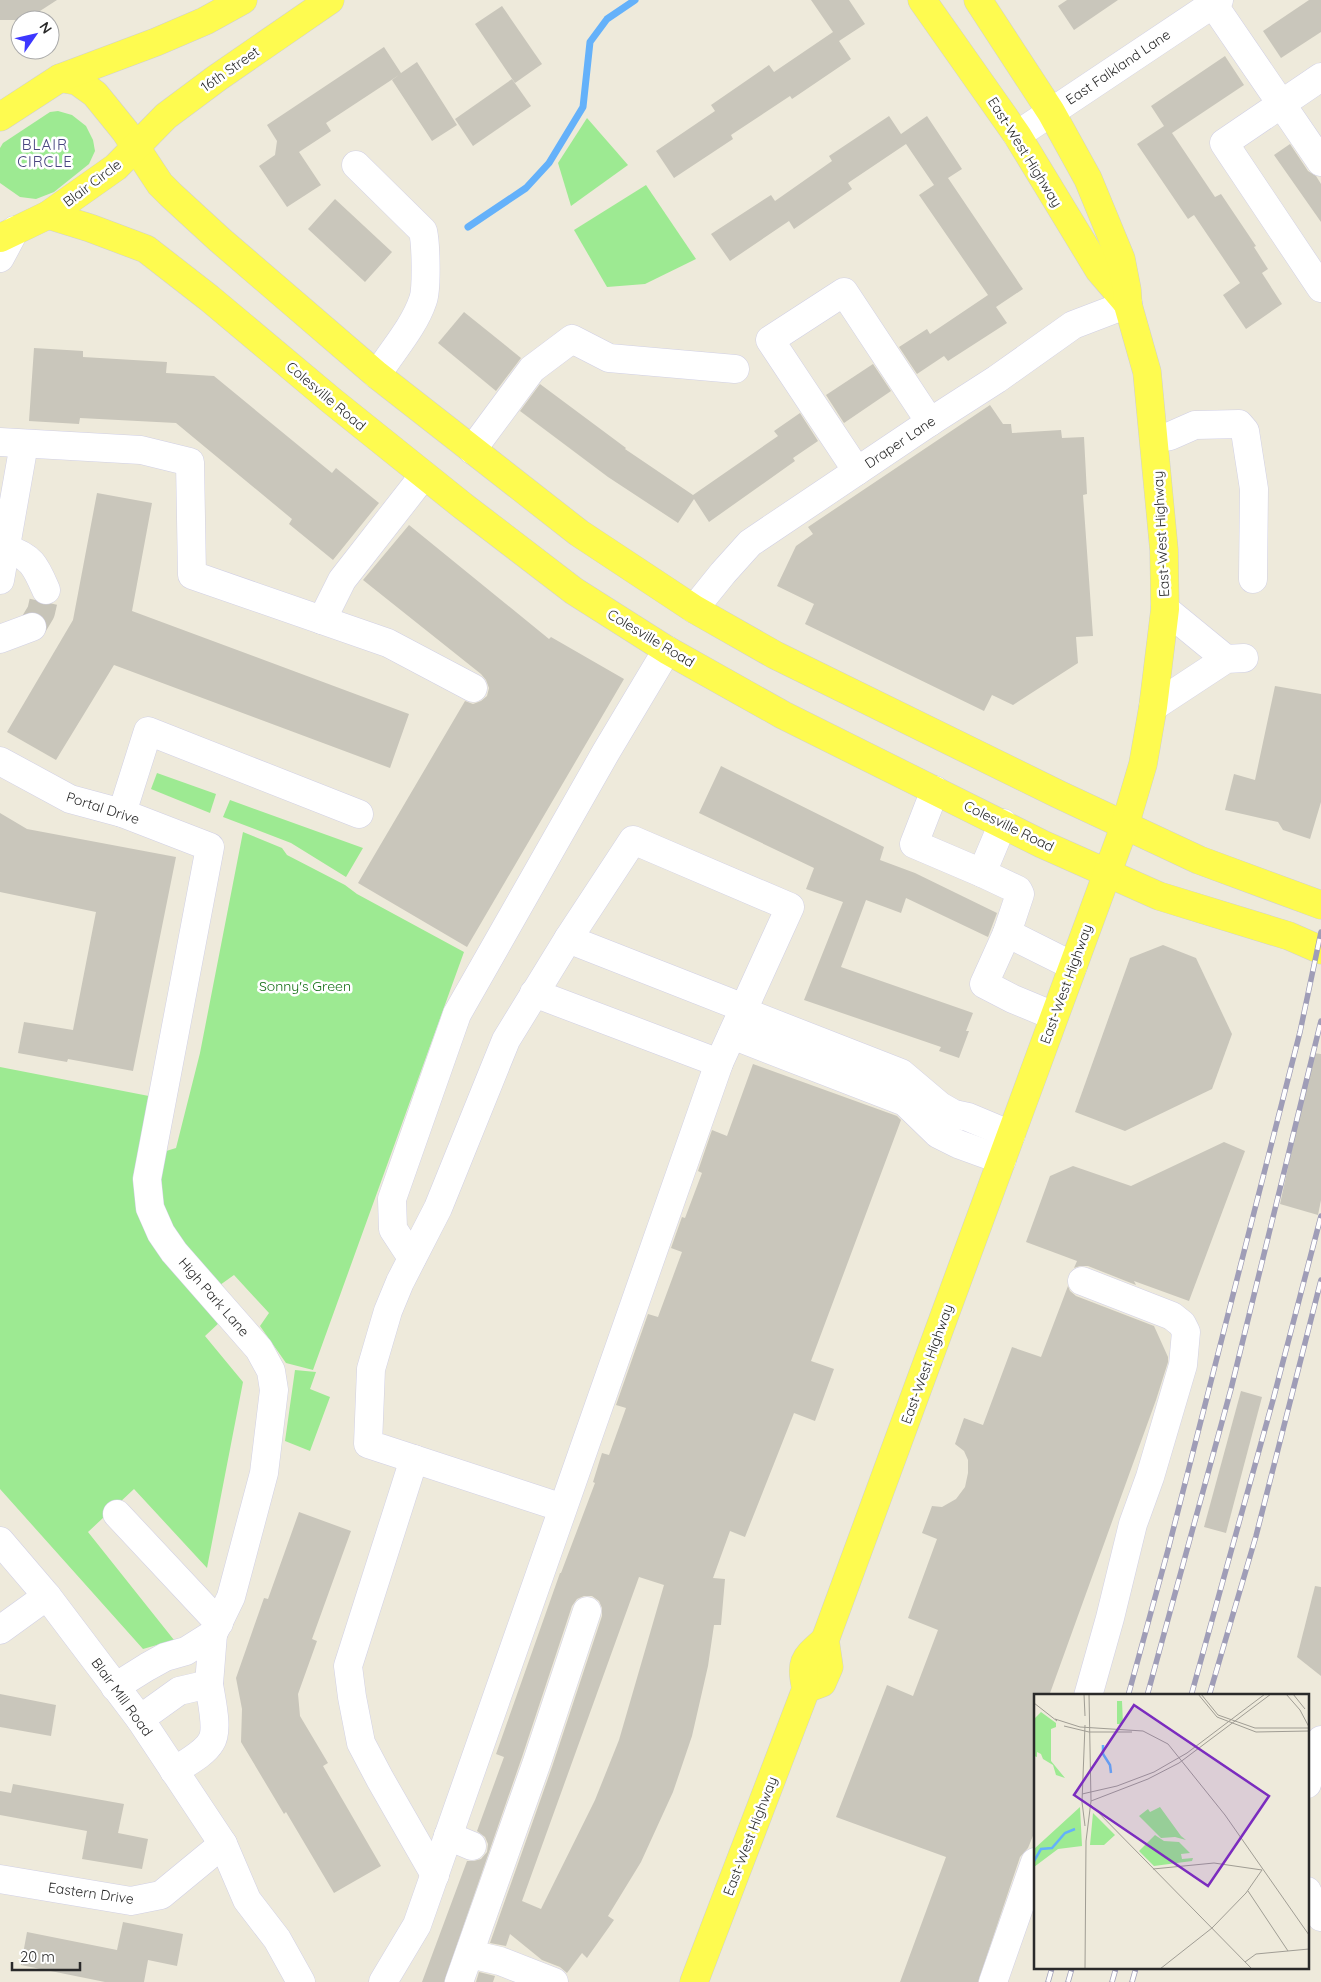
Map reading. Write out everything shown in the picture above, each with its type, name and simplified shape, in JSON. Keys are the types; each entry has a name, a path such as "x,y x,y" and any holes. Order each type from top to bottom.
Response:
{"main road":[{"path":"0,117 60,78 206,21 243,0"},
{"name":"16th Street","path":"135,146 166,116 183,103 330,0"},
{"name":"East-West Highway","path":"922,0 1017,135 1088,254 1128,304"},
{"name":"East-West Highway","path":"694,1982 806,1689 822,1683 829,1667 825,1640 1125,825 1143,764 1153,707 1165,608 1164,550 1147,372 1128,304 1128,290 1121,259 1088,179 1052,112 978,0"},
{"path":"60,78 77,81 95,94 135,146 160,184 171,195 220,240 377,375 579,533 694,609 774,655 1056,794 1199,860 1321,905"},
{"name":"Blair Circle","path":"5,226 48,216 116,167 135,146"},
{"name":"Colesville Road","path":"48,216 90,228 146,249 209,298 332,402 424,475 574,590 667,650 783,714 1042,844 1159,896 1289,936 1321,950"}],"street":[{"name":"East Falkland Lane","path":"1017,135 1216,2"},
{"path":"1216,2 1321,162"},
{"path":"1321,77 1224,143 1321,288"},
{"path":"356,165 423,231 426,244 424,299 412,322 377,375"},
{"path":"0,258 5,226"},
{"path":"857,471 770,340 844,292 930,422"},
{"name":"Draper Lane","path":"694,609 750,543 997,379 1073,326 1128,304"},
{"path":"472,450 532,369 572,339 609,358 735,368"},
{"path":"1154,438 1170,436 1195,426 1239,424 1245,430 1254,489 1253,580"},
{"path":"0,580 6,549 12,443 141,450 190,462 192,575 388,643 473,688"},
{"path":"322,620 342,580 424,475"},
{"path":"6,549 18,552 36,567 46,590"},
{"path":"1153,707 1235,659 1165,608"},
{"path":"0,639 32,626"},
{"path":"412,1258 393,1229 392,1199 457,1014 601,761 667,650"},
{"path":"122,813 148,731 360,814"},
{"name":"Portal Drive","path":"0,761 70,799 122,813 210,847"},
{"path":"935,790 914,844 982,873 1018,890 1020,894 1007,933 984,984 1013,999 1054,1016"},
{"path":"982,873 1003,823"},
{"path":"383,1982 417,1925 435,1875 460,1841 563,1508 718,1063 790,906 633,840 568,939 506,1040 438,1208 400,1282 388,1311 371,1369 368,1444 563,1508"},
{"name":"High Park Lane","path":"210,847 147,1179 150,1208 161,1233 174,1252 260,1349 271,1371 274,1390 264,1473 231,1597 216,1629"},
{"path":"1007,933 1073,966"},
{"path":"568,939 739,1018 905,1102 938,1134 958,1144 1006,1147"},
{"path":"534,993 718,1063"},
{"path":"1082,1281 1172,1316 1182,1324 1186,1332 1184,1365 1150,1477 1133,1524 1110,1618 1089,1694"},
{"path":"414,1459 348,1666 361,1743 435,1875"},
{"path":"117,1514 216,1629 209,1684 215,1733 212,1740 200,1753 174,1771"},
{"name":"Blair Mill Road","path":"0,1541 47,1596 140,1719 227,1854 266,1891 267,1925 277,1939 300,1982"},
{"path":"0,1630 47,1596"},
{"path":"459,1982 537,1762 586,1611"},
{"path":"115,1687 158,1660 186,1651 216,1629"},
{"path":"140,1719 179,1691 209,1684"},
{"path":"1308,1780 1321,1740"},
{"name":"Eastern Drive","path":"0,1879 131,1901 162,1895 227,1854"},
{"path":"993,1982 1034,1865"},
{"path":"1308,1894 1321,1917"},
{"path":"470,1954 500,1961 554,1982"}],"green space":[{"name":"Blair Circle","path":"58,111 72,115 86,126 93,140 95,151 89,164 54,192 36,199 20,197 0,183 0,148 3,143 50,112"},
{"path":"587,118 628,165 571,206 558,163"},
{"path":"646,185 696,259 645,284 607,287 574,230"},
{"path":"157,773 216,794 210,813 151,789"},
{"path":"230,800 363,848 346,877 291,843 223,817"},
{"name":"Sonny's Green","path":"243,832 282,848 287,855 345,885 357,894 464,952 313,1370 286,1363 260,1326 269,1313 234,1275 220,1285 184,1248 162,1213 157,1178 163,1152 176,1148 200,1053"},
{"path":"0,1067 154,1097 137,1196 220,1322 205,1336 243,1382 207,1568 134,1489 88,1532 174,1640 143,1649 0,1489"},
{"path":"295,1370 316,1372 310,1389 330,1397 310,1451 285,1441"}],"building":[{"path":"0,0 57,0 42,10 10,10 10,20 0,20"},
{"path":"811,0 849,0 865,24 839,41 851,59 792,99 790,96 731,135 733,139 674,178 656,151 715,111 711,105 769,65 774,72 833,32"},
{"path":"1067,0 1118,0 1074,30 1058,6"},
{"path":"1309,0 1321,0 1321,32 1281,58 1263,31"},
{"path":"502,6 542,64 515,83 475,24"},
{"path":"384,47 401,73 417,62 457,125 432,141 392,80 399,75 326,123 331,131 299,152 321,185 287,207 259,166 275,155 277,141 267,125"},
{"path":"1225,56 1244,85 1172,133 1215,197 1221,194 1256,246 1254,247 1268,269 1262,273 1282,304 1246,329 1223,295 1240,283 1194,215 1188,219 1137,144 1164,126 1151,106"},
{"path":"512,79 531,106 473,146 455,119"},
{"path":"889,116 901,134 927,116 962,169 948,178 1023,289 996,307 1007,323 948,361 944,356 917,374 899,347 927,329 930,334 988,295 919,195 934,185 906,144 848,183 852,189 794,229 789,221 730,261 711,234 771,195 775,201 832,161 829,156"},
{"path":"1290,144 1308,171 1316,176 1321,184 1321,222 1274,155"},
{"path":"335,199 392,252 365,282 308,229"},
{"path":"464,312 521,358 496,391 438,343"},
{"path":"34,348 83,351 83,357 167,362 166,373 214,376 332,473 336,468 379,503 333,560 289,524 292,519 176,423 80,418 79,424 29,421"},
{"path":"873,364 891,391 844,423 826,395"},
{"path":"540,384 625,449 693,495 778,436 774,431 800,413 818,441 793,458 795,461 709,522 694,499 678,523 608,477 520,411"},
{"path":"990,405 1003,424 1011,424 1012,433 1061,430 1062,438 1084,437 1087,494 1083,495 1093,636 1076,637 1078,663 1013,705 992,695 984,711 805,624 814,604 777,586 796,546 813,534 808,527"},
{"path":"97,493 152,503 132,611 409,714 390,768 114,665 56,760 7,732 73,620"},
{"path":"409,525 549,639 551,637 624,679 467,947 358,883 465,701 473,704 481,701 487,696 489,688 481,674 363,580"},
{"path":"1275,686 1321,694 1321,802 1310,839 1283,830 1278,822 1225,810 1234,774 1255,780"},
{"path":"721,766 884,847 880,860 915,873 997,913 988,937 906,898 901,913 866,900 841,967 973,1013 966,1031 969,1031 959,1058 939,1051 941,1047 804,1000 843,902 806,889 814,868 699,813"},
{"path":"0,813 27,829 176,857 133,1071 68,1059 67,1062 18,1053 24,1022 73,1030 96,912 0,892"},
{"path":"1163,945 1196,958 1232,1034 1212,1089 1125,1131 1075,1112 1130,958"},
{"path":"1313,1053 1321,1054 1321,1200 1318,1215 1280,1204"},
{"path":"753,1064 897,1116 901,1120 811,1361 834,1369 815,1421 794,1413 745,1537 730,1531 713,1578 725,1579 721,1625 714,1625 708,1666 692,1736 673,1792 641,1862 608,1916 614,1920 587,1958 582,1953 567,1973 560,1967 542,1960 510,1934 506,1946 490,1943 552,1767 602,1616 602,1608 599,1601 592,1596 584,1596 577,1599 572,1606 444,1982 422,1982 467,1861 481,1859 487,1852 488,1844 485,1837 477,1831 504,1757 496,1754 560,1573 595,1483 593,1482 602,1453 609,1455 626,1408 616,1405 648,1314 658,1317 682,1252 671,1248 682,1217 685,1218 702,1173 698,1171 712,1130 727,1136","holes":["639,1577 664,1585 619,1740 595,1800 541,1909 522,1901"]},
{"path":"1224,1142 1245,1151 1189,1301 1134,1281 1136,1285 1088,1266 1074,1268 1077,1261 1026,1242 1050,1176 1073,1166 1131,1186"},
{"path":"1068,1286 1070,1291 1076,1296 1154,1326 1168,1357 1168,1362 1050,1694 1034,1694 1034,1833 1028,1848 1020,1857 978,1982 900,1982 946,1857 836,1817 887,1685 913,1696 938,1630 908,1618 937,1539 922,1533 932,1506 942,1507 956,1499 965,1487 968,1460 964,1451 955,1444 964,1418 983,1425 1012,1347 1041,1357"},
{"path":"1241,1391 1262,1397 1226,1533 1204,1527"},
{"path":"299,1512 351,1531 312,1639 317,1641 298,1694 300,1716 328,1763 323,1766 381,1866 334,1893 286,1812 284,1814 241,1742 242,1709 236,1678 264,1598 268,1599"},
{"path":"1315,1586 1321,1587 1321,1676 1297,1657"},
{"path":"0,1694 56,1705 51,1736 0,1727"},
{"path":"13,1784 124,1804 118,1833 148,1839 142,1869 82,1859 87,1831 0,1815 0,1791 11,1793"},
{"path":"123,1922 183,1934 177,1966 148,1960 144,1982 105,1982 21,1965 27,1932 117,1950"},
{"path":"479,1972 495,1976 493,1982 476,1982"}],"waterway":[{"path":"468,227 526,188 549,163 583,107 590,42 607,19 635,0"}],"tunnel":[{"path":"32,627 41,612 46,590"}],"railway":[{"path":"1129,1694 1168,1550 1300,1032 1321,932"},
{"path":"1148,1694 1231,1389 1321,1021"},
{"path":"1192,1694 1273,1400 1321,1216"},
{"path":"1210,1694 1256,1536 1321,1280"},
{"path":"1048,1982 1051,1970"},
{"path":"1068,1982 1071,1970"},
{"path":"1112,1982 1115,1970"},
{"path":"1132,1982 1135,1970"}],"district":[{"name":"BLAIR CIRCLE","path":"45,154"}]}
